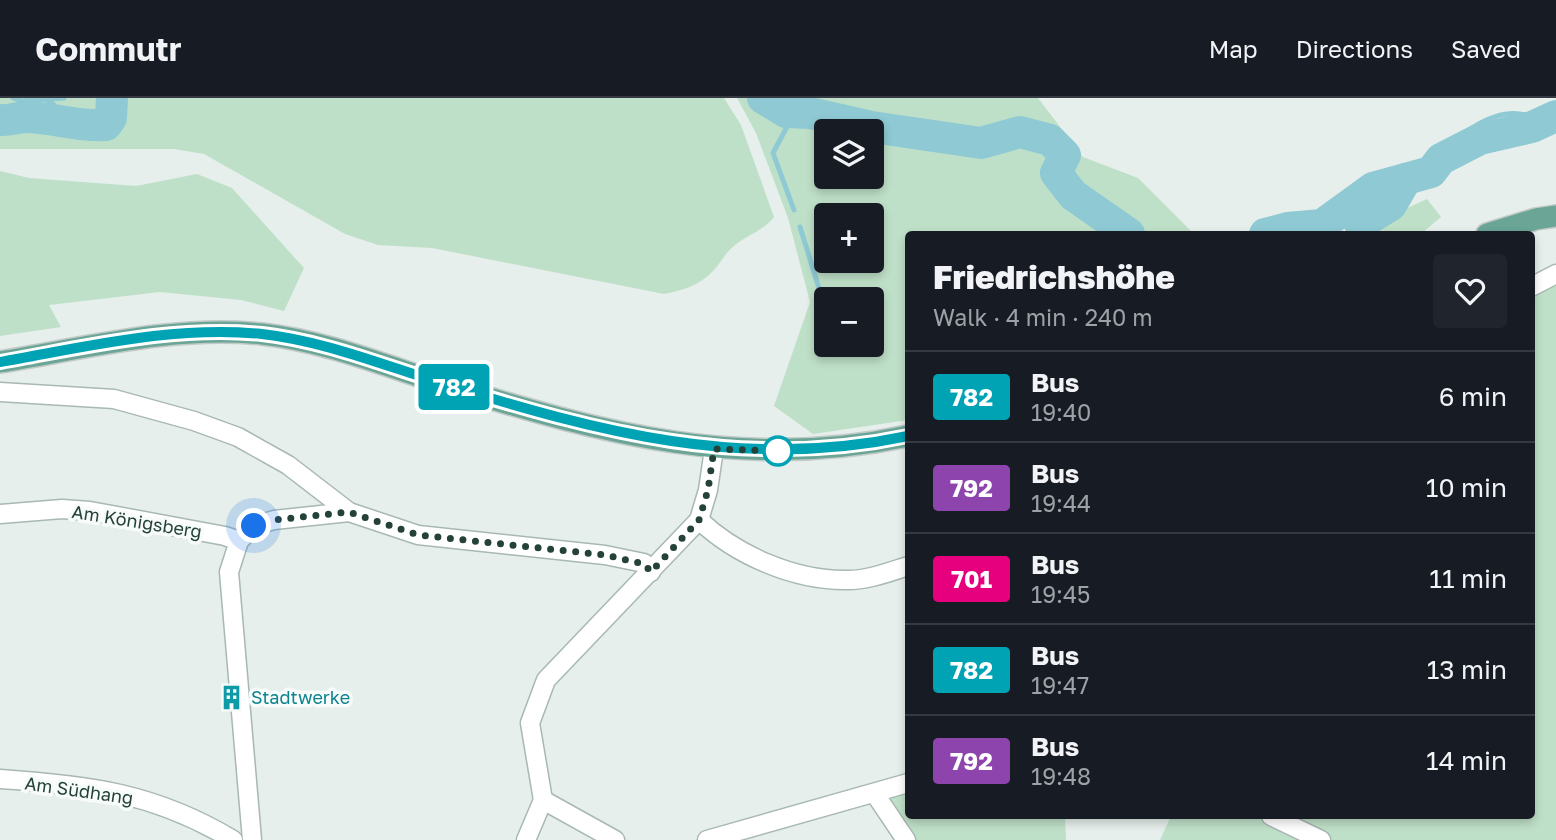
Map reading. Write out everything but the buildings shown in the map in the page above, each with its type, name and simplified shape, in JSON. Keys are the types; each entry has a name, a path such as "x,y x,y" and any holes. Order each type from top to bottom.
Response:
{"main road":[{"path":"1497,231 1556,216"},
{"path":"0,362 174,334 262,334 316,344 603,429 714,449 784,451 872,443 905,437"}],"street":[{"path":"1535,285 1556,274"},
{"path":"0,392 114,399 194,421 239,437 288,465 349,512 418,535 624,558 644,564 651,572"},
{"path":"526,840 543,800 530,723 536,699 546,680 699,520 708,490 714,449"},
{"name":"Am Königsberg","path":"0,514 62,509 90,510 239,541"},
{"path":"252,840 229,572 239,541 254,526 274,520 349,512"},
{"path":"699,520 719,539 747,555 795,572 846,580 905,567"},
{"name":"Am Südhang","path":"0,779 57,782 118,792 194,817 233,840"},
{"path":"708,840 905,784"},
{"path":"875,794 906,840"},
{"path":"543,800 615,840"},
{"path":"1277,819 1321,840"}],"green space":[{"path":"0,98 724,98 741,125 774,217 731,249 708,276 684,289 664,294 432,248 378,245 345,234 204,154 174,149 0,149"},
{"path":"737,98 1038,98 1083,157 1138,178 1191,231 905,231 905,420 813,434 774,406 810,302 788,218 756,133"},
{"path":"0,171 29,178 136,186 197,174 232,188 304,268 284,311 241,300 160,292 49,305 61,327 0,336"},
{"path":"1427,199 1441,217 1425,231 1358,231"},
{"path":"1556,276 1556,840 1160,840 1170,819 1535,819 1535,289"},
{"path":"905,791 905,819 1065,819 1066,840 912,840 890,801 894,795"}],"waterway":[{"path":"13,98 22,101 64,98"},
{"path":"0,120 28,117 106,125 111,118 112,98"},
{"path":"763,98 786,112 810,113 872,127 981,143 1020,132 1050,140 1065,155 1056,173 1073,195 1125,231"},
{"path":"24,117 27,99"},
{"path":"47,100 54,105 60,120"},
{"path":"794,210 773,153 789,123 798,113"},
{"path":"1441,159 1460,138 1485,121 1513,114 1540,122"},
{"path":"1276,231 1322,225 1373,188 1431,172 1441,159 1480,139 1532,127 1556,116"},
{"path":"1360,224 1391,205 1406,179"},
{"path":"800,227 819,287"}],"bus line":[{"name":"782","path":"0,362 191,332 262,334 316,344 543,414 666,442 714,449 784,451 872,443 905,437"}],"place":[{"name":"Stadtwerke","path":"231,697"}],"route":[{"path":"254,526 274,520 349,512 418,535 605,555 634,560 644,564 651,572 699,520 708,490 714,449 784,451 778,451"}]}
